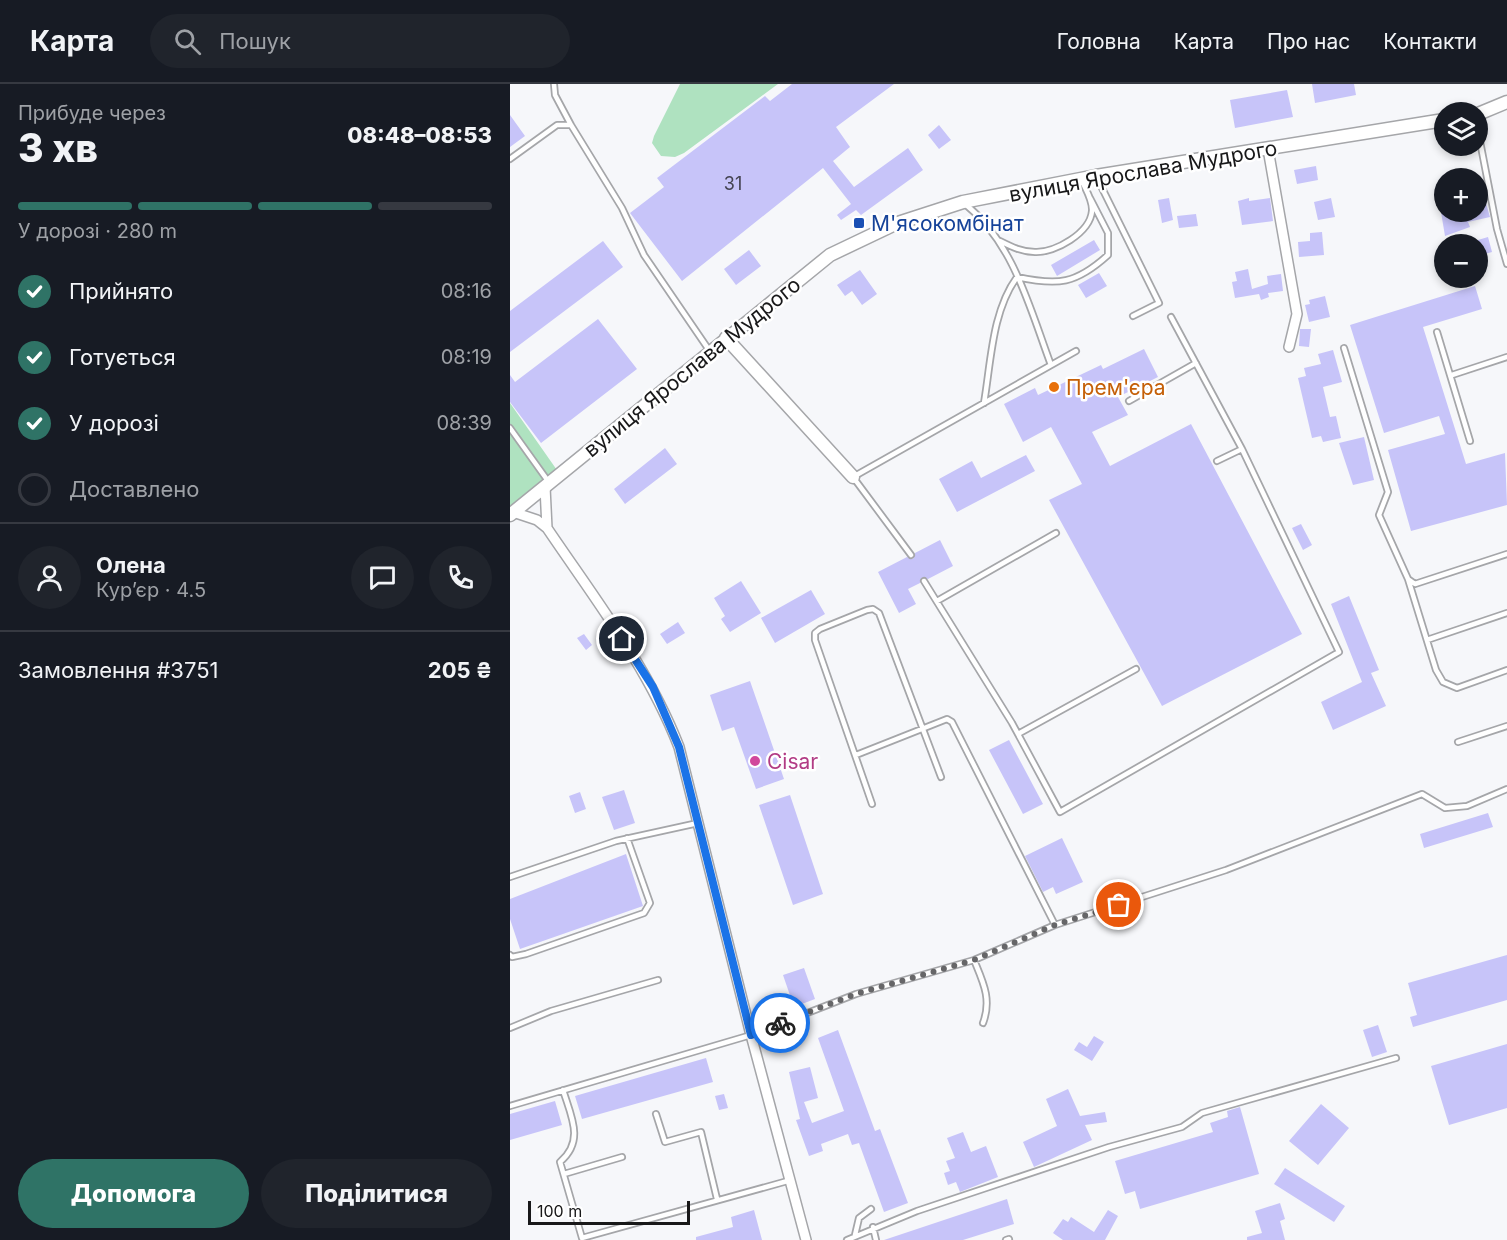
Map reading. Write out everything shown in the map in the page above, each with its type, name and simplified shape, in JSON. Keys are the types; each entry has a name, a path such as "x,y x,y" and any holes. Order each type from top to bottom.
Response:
{"main road":[{"path":"1488,110 1507,102"},
{"name":"вулиця Ярослава Мудрого","path":"512,513 830,255 895,224 963,202 1096,176 1434,122"},
{"path":"726,338 852,477"}],"street":[{"path":"1268,149 1297,314 1289,347"},
{"path":"547,485 547,528"},
{"path":"512,513 537,520 547,528 653,687 679,747 751,1035 806,1240"}],"lane":[{"path":"554,84 555,95 622,208 644,255 710,352"},
{"path":"510,159 557,125 571,125"},
{"path":"1483,156 1497,229 1507,264"},
{"path":"1096,176 1159,303 1133,316"},
{"path":"1017,277 1045,284 1059,284 1088,271 1108,255 1108,233 1081,179"},
{"path":"1000,241 1019,250 1038,252 1055,248 1088,224 1092,212 1090,198"},
{"path":"963,202 982,218 1000,241 1017,277 1051,365"},
{"path":"984,403 1000,310 1007,291 1017,277"},
{"path":"924,581 1018,734 1060,812 1339,652 1242,449 1171,317"},
{"path":"1437,332 1452,375 1470,441"},
{"path":"1344,348 1388,492 1379,515 1408,579 1443,682 1457,688 1507,670"},
{"path":"911,555 852,477 1076,351"},
{"path":"1452,375 1507,357"},
{"path":"1129,401 1196,363"},
{"path":"510,428 547,485"},
{"path":"1217,461 1242,449"},
{"path":"937,601 1056,533"},
{"path":"1408,579 1415,584 1507,554"},
{"path":"872,804 815,640 816,633 820,629 867,610 873,609 879,614 941,777"},
{"path":"1427,640 1507,613"},
{"path":"1018,734 1136,669"},
{"path":"855,755 947,718 952,722 1055,925"},
{"path":"1458,742 1507,726"},
{"path":"510,1106 751,1035 856,994 974,960 1055,925 1226,870 1422,794 1445,808 1467,806 1507,789"},
{"path":"510,877 627,838 698,823"},
{"path":"510,955 512,957 526,954 644,913 650,903 627,838"},
{"path":"974,960 988,998 988,1010 983,1023"},
{"path":"510,1028 551,1011 658,980"},
{"path":"847,1240 873,1227 1109,1148 1182,1127 1202,1113 1396,1059"},
{"path":"563,1090 577,1135 569,1154 560,1162 582,1238 791,1180"},
{"path":"656,1114 665,1142 701,1132 717,1199"},
{"path":"564,1174 622,1157"},
{"path":"855,1235 859,1218 871,1209"},
{"path":"873,1227 876,1240"}],"green space":[{"path":"680,84 778,84 684,153 675,157 661,156 652,143"},
{"path":"510,403 559,473 510,510"}],"building":[{"path":"792,84 894,84 836,127 850,147 833,161 854,187 908,148 923,170 861,215 856,210 841,220 837,215 851,204 823,168 682,281 630,213 664,187 657,178 765,96 770,101"},
{"path":"1312,84 1354,84 1356,95 1315,103"},
{"path":"1287,90 1293,117 1235,128 1230,100"},
{"path":"510,115 525,136 510,147"},
{"path":"939,125 951,140 939,149 928,135"},
{"path":"1316,166 1318,180 1297,184 1294,170"},
{"path":"1169,198 1173,220 1162,223 1158,200"},
{"path":"1249,198 1249,201 1270,198 1273,221 1242,225 1238,201"},
{"path":"1331,198 1335,217 1318,220 1314,202"},
{"path":"1196,214 1198,226 1179,228 1177,216"},
{"path":"1443,222 1468,222 1470,227 1451,234 1445,234"},
{"path":"1322,232 1324,255 1299,257 1298,242 1310,241 1310,233"},
{"path":"1488,237 1492,252 1488,253"},
{"path":"1094,240 1100,250 1057,276 1051,265"},
{"path":"603,241 623,267 510,352 510,311"},
{"path":"749,250 761,266 736,285 724,269"},
{"path":"1248,269 1252,289 1268,284 1267,276 1281,274 1283,291 1268,293 1269,297 1261,300 1259,294 1235,298 1232,282 1237,281 1235,272"},
{"path":"860,270 877,294 862,305 852,291 845,296 837,285"},
{"path":"1099,273 1107,286 1086,298 1078,285"},
{"path":"1469,288 1476,288 1482,309 1423,327 1466,464 1505,453 1507,505 1411,531 1388,450 1445,434 1439,416 1384,433 1350,325"},
{"path":"1325,296 1330,317 1309,322 1305,305 1310,304 1309,300"},
{"path":"598,319 637,369 541,443 510,402 510,375 515,382"},
{"path":"1300,329 1311,329 1309,347 1299,346"},
{"path":"1144,349 1158,377 1118,397 1128,415 1092,432 1110,466 1191,424 1302,634 1162,706 1049,500 1082,484 1051,427 1023,442 1004,404 1035,388 1038,395 1101,365 1103,369"},
{"path":"1333,350 1342,382 1323,387 1330,417 1336,416 1341,438 1323,442 1321,436 1312,438 1298,378 1306,376 1304,368 1321,364 1318,354"},
{"path":"1364,437 1374,480 1353,485 1339,443"},
{"path":"665,448 677,464 625,504 614,489"},
{"path":"1026,455 1035,471 957,512 939,479 972,461 981,478"},
{"path":"1301,524 1312,545 1303,550 1292,528"},
{"path":"940,540 953,566 928,579 921,578 920,583 908,589 916,604 899,613 878,572 907,557 913,559 915,553"},
{"path":"741,581 761,613 730,632 721,619 725,616 714,598"},
{"path":"811,590 825,614 775,643 761,618"},
{"path":"1349,596 1379,670 1371,673 1386,706 1333,730 1321,702 1362,682 1331,604"},
{"path":"678,622 685,633 667,644 660,634"},
{"path":"584,634 592,645 586,650 577,638"},
{"path":"750,681 784,779 756,789 734,727 722,731 710,695"},
{"path":"1009,740 1043,804 1023,814 989,750"},
{"path":"624,790 635,823 614,830 602,797"},
{"path":"580,792 586,809 575,813 569,796"},
{"path":"790,795 823,894 793,905 759,805"},
{"path":"1488,813 1493,827 1424,848 1420,834"},
{"path":"1062,838 1083,882 1056,894 1053,887 1043,892 1025,856"},
{"path":"626,854 643,906 520,949 510,919 510,899"},
{"path":"1507,955 1507,1000 1413,1027 1410,1017 1417,1015 1408,983"},
{"path":"804,968 815,999 794,1007 783,975"},
{"path":"1378,1025 1387,1052 1372,1057 1363,1030"},
{"path":"838,1030 875,1131 880,1129 908,1203 884,1212 859,1143 852,1145 848,1134 821,1144 823,1151 809,1156 796,1120 800,1119 789,1072 810,1067 818,1098 804,1102 812,1123 844,1111 818,1038"},
{"path":"1094,1036 1104,1042 1092,1061 1074,1050 1079,1042 1087,1047"},
{"path":"1507,1044 1507,1108 1449,1125 1431,1066"},
{"path":"706,1058 713,1082 582,1119 575,1096"},
{"path":"1068,1089 1080,1116 1105,1112 1107,1122 1085,1125 1092,1140 1034,1167 1023,1142 1057,1126 1046,1099"},
{"path":"724,1094 728,1108 719,1110 715,1096"},
{"path":"555,1101 562,1125 510,1140 510,1114"},
{"path":"1321,1104 1349,1128 1318,1165 1289,1141"},
{"path":"1240,1107 1259,1174 1140,1209 1135,1191 1125,1194 1115,1161 1213,1132 1210,1123 1228,1117 1227,1111"},
{"path":"963,1132 971,1152 986,1146 998,1177 960,1192 956,1182 948,1185 944,1173 950,1171 946,1161 955,1158 947,1138"},
{"path":"1285,1168 1345,1206 1334,1222 1274,1184"},
{"path":"1007,1199 1014,1224 963,1240 884,1240"},
{"path":"1280,1203 1285,1219 1280,1221 1285,1240 1247,1240 1247,1237 1262,1233 1255,1211"},
{"path":"754,1210 762,1240 696,1240 696,1237 733,1227 731,1217"},
{"path":"1108,1210 1118,1216 1105,1240 1063,1240 1053,1233 1063,1219 1068,1222 1071,1217 1094,1232"}],"way so far":[{"path":"780,1023 856,994 974,960 1055,925 1119,905"}],"place":[{"name":"М'ясокомбінат","path":"859,223"},
{"name":"Прем'єра","path":"1054,387"},
{"name":"Cisar","path":"755,761"}],"route":[{"path":"622,639 653,687 679,747 751,1035 780,1023"}]}
